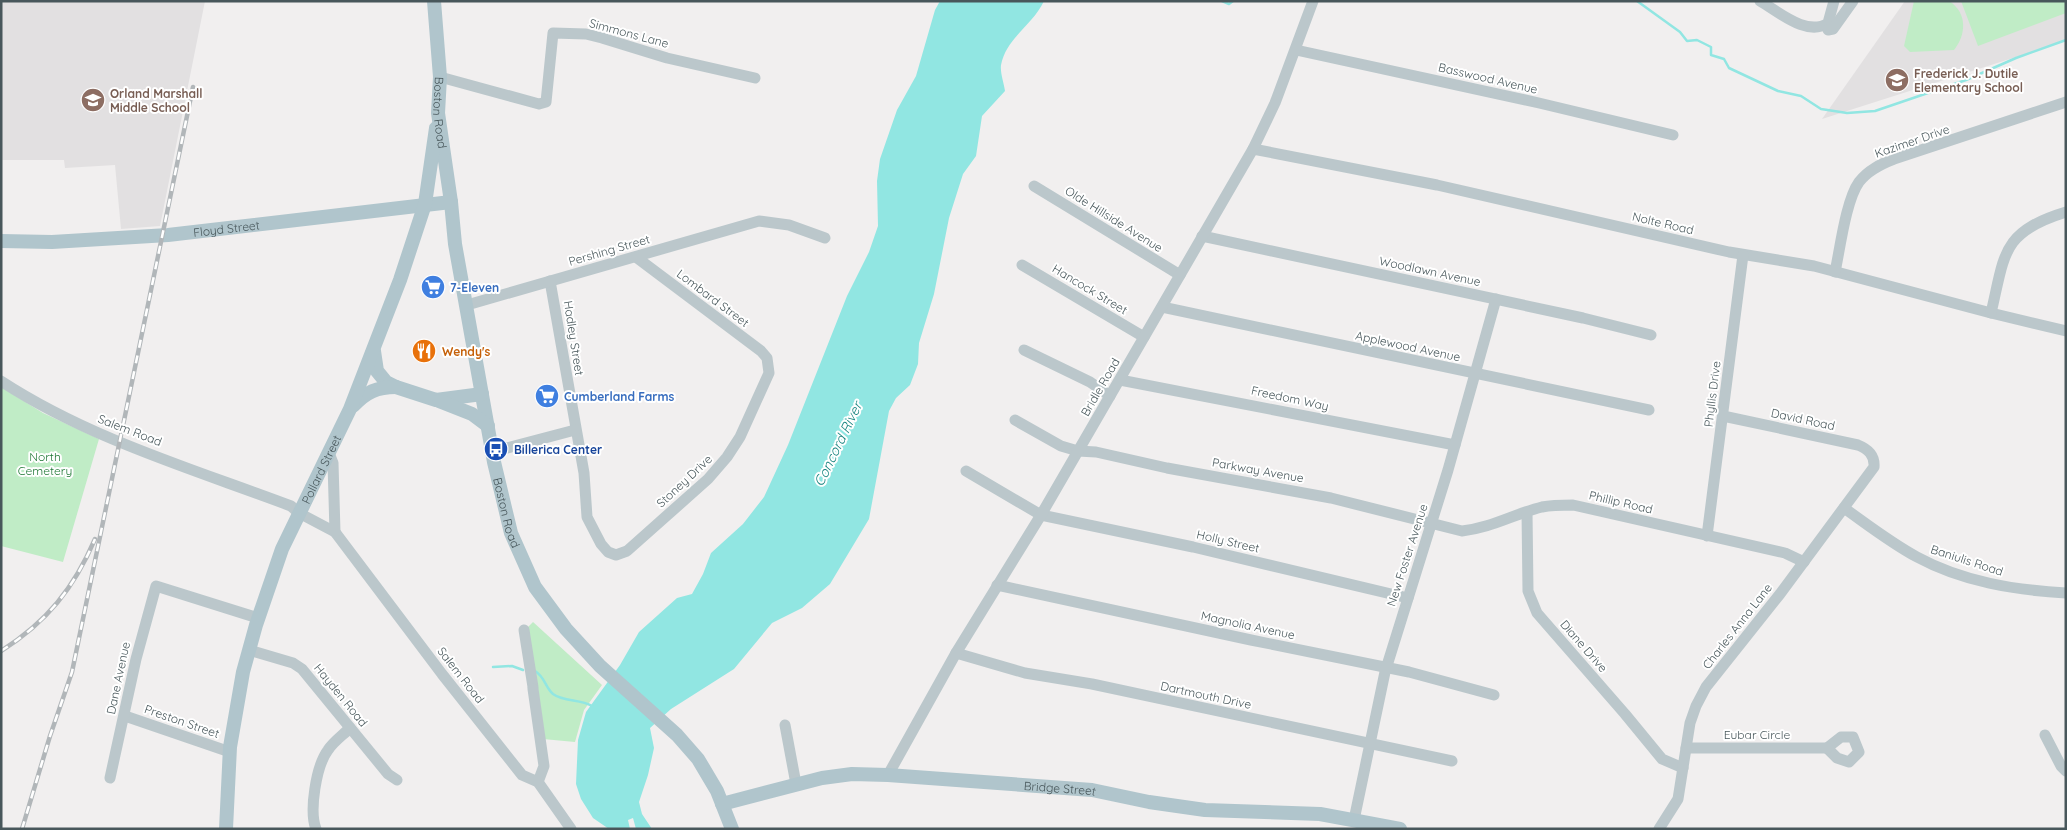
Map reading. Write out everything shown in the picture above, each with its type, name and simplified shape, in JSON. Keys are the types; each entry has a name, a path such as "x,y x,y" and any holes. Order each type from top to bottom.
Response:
{"main road":[{"name":"Boston Road","path":"434,1 440,77 438,113 455,244 492,452 503,507 511,533 535,587 556,617 600,666 676,735 698,760 722,804 732,829"},
{"name":"Pollard Street","path":"226,829 230,752 243,672 258,618 273,572 299,513 350,409 400,280 425,204 438,113"},
{"name":"Floyd Street","path":"1,241 52,242 168,235 451,202"},
{"path":"396,208 412,220 417,229"},
{"path":"373,348 377,371 386,382 472,414 488,426"},
{"path":"350,409 370,391 383,387 396,387"},
{"path":"436,400 448,400 482,394"},
{"name":"Bridge Street","path":"722,804 796,784 852,774 888,775 1092,790 1149,802 1205,810 1320,814 1400,829"}],"street":[{"name":"Bridle Road","path":"888,775 956,653 1041,515 1253,149 1275,102 1313,1"},
{"path":"1760,1 1799,24 1813,28 1822,27 1828,30 1833,29 1853,1"},
{"path":"1822,27 1830,19 1834,1"},
{"name":"Simmons Lane","path":"440,77 538,104 544,104 546,102 553,33 586,34 667,58 755,78"},
{"name":"Basswood Avenue","path":"1296,50 1539,103 1673,135"},
{"name":"Kazimer Drive","path":"1835,272 1853,197 1858,183 1869,172 1894,159 2066,102"},
{"name":"Nolte Road","path":"1253,149 1437,185 1744,255 1795,262 1991,314 2066,331"},
{"name":"Olde Hillside Avenue","path":"1034,186 1180,275"},
{"path":"1991,314 2004,261 2011,244 2030,226 2066,212"},
{"name":"Pershing Street","path":"467,305 759,221 789,225 824,238"},
{"name":"Woodlawn Avenue","path":"1202,236 1496,299 1651,335"},
{"name":"Phyllis Drive","path":"1707,536 1744,255"},
{"name":"Lombard Street","path":"636,257 761,351 767,358 768,364"},
{"name":"Hancock Street","path":"1022,265 1144,337"},
{"name":"Hadley Street","path":"550,281 584,473 586,517 601,544"},
{"name":"New Foster Avenue","path":"1354,820 1386,668 1432,524 1496,299"},
{"name":"Applewood Avenue","path":"1162,307 1649,410"},
{"path":"1024,350 1090,382 1110,396"},
{"name":"Stoney Drive","path":"601,544 608,552 616,555 626,550 720,468 740,437 766,383 769,372 768,364"},
{"name":"Freedom Way","path":"1120,380 1455,445"},
{"name":"Salem Road","path":"1,381 53,412 93,431 291,506 299,513 335,532 442,674 522,775 538,782 571,829"},
{"name":"David Road","path":"1723,416 1858,445 1867,449 1873,457"},
{"name":"Parkway Avenue","path":"1015,420 1061,446 1078,452 1096,452 1167,468 1331,498 1432,524"},
{"path":"492,452 575,430"},
{"path":"329,453 333,463 335,532"},
{"name":"Charles Anna Lane","path":"1659,829 1678,798 1690,723 1706,687 1873,470 1873,457"},
{"name":"Holly Street","path":"966,471 1041,515 1193,547 1408,598"},
{"name":"Phillip Road","path":"1432,524 1462,531 1478,529 1543,507 1573,505 1785,553 1804,562"},
{"name":"Baniulis Road","path":"1844,508 1903,549 1942,568 2006,587 2066,593"},
{"name":"Diane Drive","path":"1527,512 1528,591 1537,612 1662,759 1683,768"},
{"name":"Magnolia Avenue","path":"997,585 1409,672 1494,695"},
{"name":"Dane Avenue","path":"110,778 136,659 156,586 258,618"},
{"path":"524,630 544,766 538,782"},
{"name":"Hayden Road","path":"249,650 292,663 302,669 388,774 397,780"},
{"name":"Dartmouth Drive","path":"956,653 1025,673 1092,684 1452,761"},
{"name":"Preston Street","path":"124,716 230,752"},
{"path":"785,725 796,784"},
{"path":"316,829 314,806 318,772 328,749 350,728"},
{"path":"2045,735 2066,772"},
{"name":"Eubar Circle","path":"1686,748 1827,748"}],"shaded area":[{"name":"Orland Marshall Middle School","path":"1,1 205,1 160,226 121,229 115,165 65,168 64,160 1,160"},
{"name":"Frederick J. Dutile Elementary School","path":"1905,1 2066,1 2066,41 1822,119"}],"green space":[{"path":"1914,1 1949,1 1955,6 1962,18 1963,31 1954,50 1910,52 1904,46"},
{"path":"1961,1 2066,1 2066,13 1978,46"},
{"name":"North Cemetery","path":"1,387 43,413 99,439 63,562 1,546"},
{"path":"533,622 602,685 584,710 575,742 543,739 528,627"}],"water":[{"name":"Concord River","path":"940,1 1044,1 1039,10 1008,47 1001,65 1005,91 982,116 976,156 963,174 949,218 934,294 919,343 918,364 910,385 896,398 889,411 869,519 830,584 802,608 772,623 734,669 671,709 650,728 654,748 639,802 642,814 652,829 636,829 633,818 628,820 630,829 609,829 593,818 581,799 576,784 578,740 586,712 620,665 639,632 677,598 692,594 703,574 711,553 743,524 764,497 788,445 847,296 869,252 878,226 877,181 880,159 897,110 916,76 935,10"}],"waterway":[{"path":"1222,1 1229,4 1233,1"},
{"path":"1637,1 1680,32 1687,41 1697,40 1711,47 1711,55 1724,59 1729,68 1778,91 1801,96 1821,109 1847,113 1875,111 1966,80 2016,58 2066,40"},
{"path":"493,667 512,666 523,670"},
{"path":"535,671 557,697 592,706"}],"railway":[{"path":"22,829 50,736 72,672 193,87"},
{"path":"1,651 32,628 57,602 78,573 95,539"}],"place":[{"name":"Frederick J. Dutile Elementary School","path":"1897,80"},
{"name":"Orland Marshall Middle School","path":"93,100"},
{"name":"7-Eleven","path":"433,287"},
{"name":"Wendy's","path":"424,351"},
{"name":"Cumberland Farms","path":"547,396"},
{"name":"Billerica Center","path":"496,449"}]}
